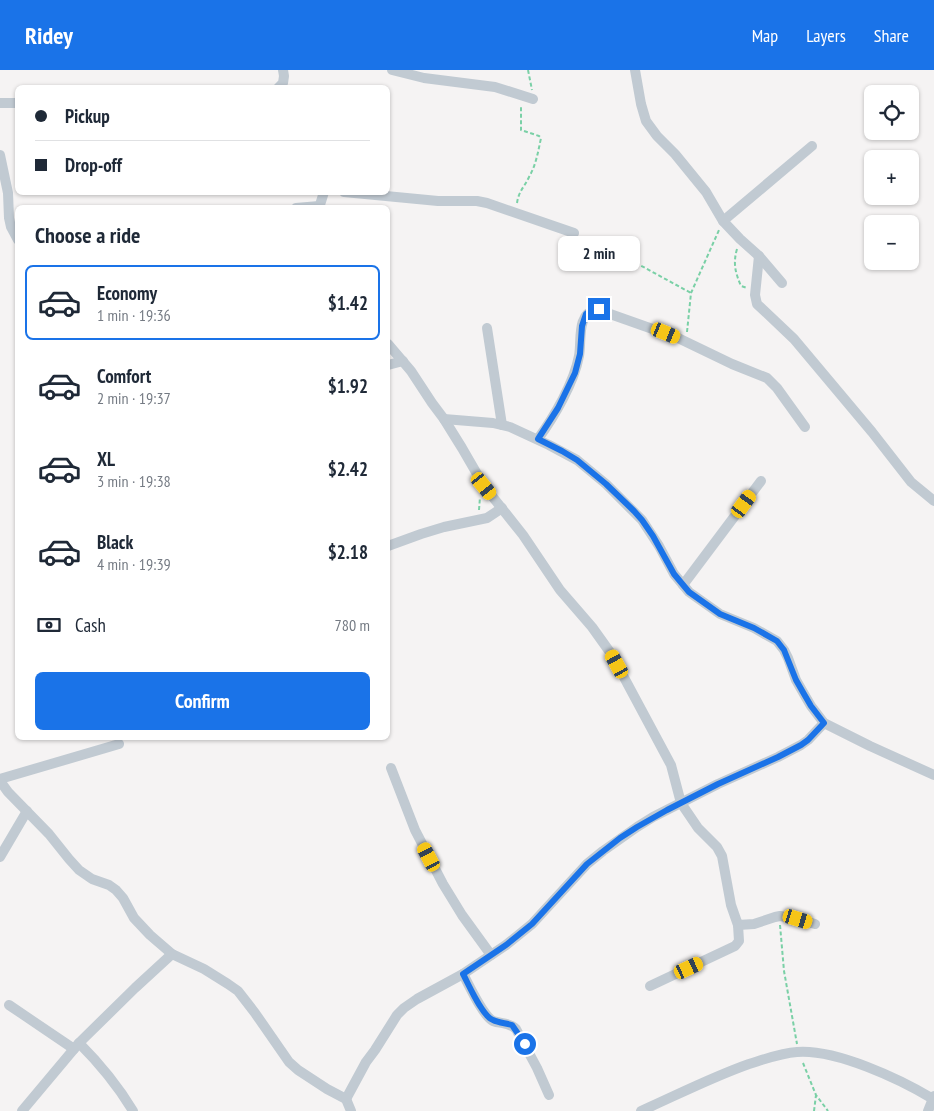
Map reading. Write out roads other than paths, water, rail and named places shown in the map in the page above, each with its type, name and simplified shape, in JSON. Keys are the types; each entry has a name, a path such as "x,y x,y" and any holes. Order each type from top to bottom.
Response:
{"street":[{"path":"283,70 283,85"},
{"path":"392,70 424,78 495,88 533,99"},
{"path":"635,70 646,121 706,192 723,221 759,256 782,283"},
{"path":"0,103 15,102"},
{"path":"723,221 812,146"},
{"path":"0,155 8,194 9,218 15,234"},
{"path":"375,195 438,201 477,201 488,203 574,234"},
{"path":"759,256 755,295 757,304 794,340 867,425 911,482 934,501"},
{"path":"538,439 558,408 575,373 580,354 582,326 586,314 596,309 655,329 767,378 777,388 805,427"},
{"path":"487,328 502,425"},
{"path":"390,346 418,380 484,486 523,535 560,590 592,627 612,655 671,765 681,803 698,828 717,847 722,856 731,905 738,925 738,944 650,986"},
{"path":"390,364 403,361"},
{"path":"444,419 502,425 538,439 577,460 606,484 642,520 674,574 698,599 720,614 754,628 777,641 784,650 804,694 824,723 934,775"},
{"path":"683,584 761,481"},
{"path":"390,545 421,534 487,518 502,508"},
{"path":"346,1099 366,1062 397,1015 404,1008 463,974 506,945 532,924 587,864 603,851 637,827 681,803 791,750 808,740 824,723"},
{"path":"119,744 0,780 8,792 49,834 79,870 92,879 110,885 116,890 141,927 172,954 204,969 238,991 289,1062 327,1089 346,1099 351,1111"},
{"path":"391,768 415,830 443,884 462,915 492,955"},
{"path":"0,858 27,811"},
{"path":"738,925 754,924 780,916 815,924"},
{"path":"22,1111 77,1046 172,954"},
{"path":"463,974 489,1018 516,1028 538,1068 549,1095"},
{"path":"10,1005 77,1046 98,1062 134,1111"},
{"path":"641,1111 734,1069 776,1056 798,1052 834,1056 856,1063 913,1087 933,1098 928,1111"}]}
